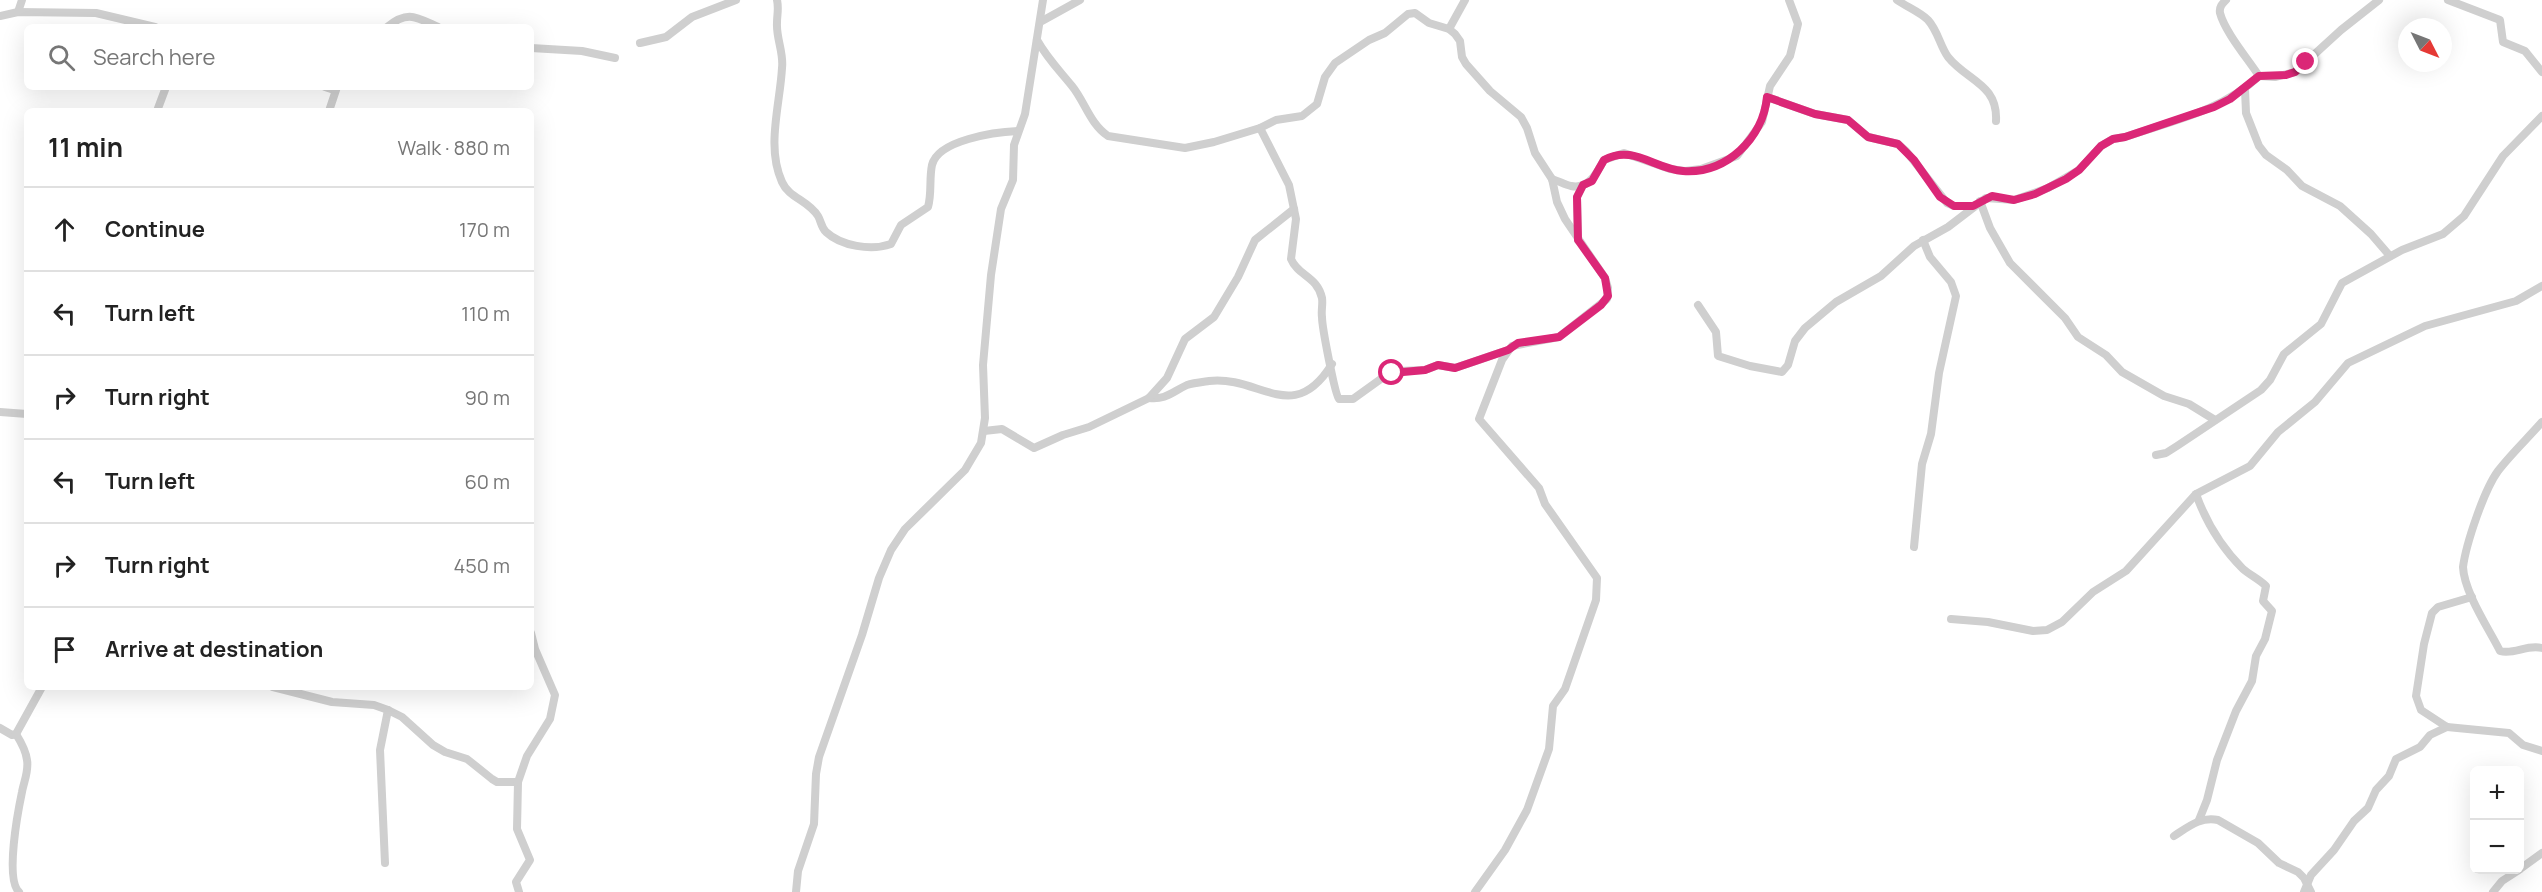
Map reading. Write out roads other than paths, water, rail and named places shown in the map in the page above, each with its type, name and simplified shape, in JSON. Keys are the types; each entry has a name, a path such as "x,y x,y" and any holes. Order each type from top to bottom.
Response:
{"street":[{"path":"18,12 22,0"},
{"path":"640,43 666,37 692,16 736,0"},
{"path":"777,0 779,11 777,23 783,66 774,161 788,192 810,206 819,218 822,228 831,236 869,248 891,244 901,225 928,207 932,167 935,157 942,150 954,144 997,132 1018,131"},
{"path":"796,892 798,871 814,824 819,757 862,635 879,578 891,550 906,529 965,470 977,453 984,430 983,364 991,275 1001,209 1013,180 1014,145 1024,114 1042,21 1043,0"},
{"path":"1042,21 1080,0"},
{"path":"1449,29 1465,0"},
{"path":"1552,179 1569,186 1583,185 1592,181 1604,160 1624,153 1670,169 1685,171 1701,169 1730,160 1741,151 1762,122 1770,87 1790,56 1797,18 1789,0"},
{"path":"1897,0 1928,20 1947,56 1959,69 1987,89 1993,99 1996,121"},
{"path":"2226,0 2221,5 2222,16 2259,76"},
{"path":"1698,305 1716,332 1718,356 1750,366 1782,372 1788,365 1795,341 1819,315 1881,276 1923,240 1948,226 1977,203 1992,196 2014,200 2035,194 2079,170 2101,146 2113,139 2214,107 2245,89 2259,76 2275,77 2295,72 2341,30 2379,0"},
{"path":"2448,0 2499,20 2503,42 2525,51 2542,72"},
{"path":"0,16 18,12 96,13 142,24"},
{"path":"1037,40 1046,57 1073,87 1097,126 1108,136 1185,148 1214,142 1260,128 1276,120 1294,118 1307,113 1317,104 1324,77 1335,63 1365,42 1385,33 1408,14 1415,13 1429,23 1449,29 1460,41 1462,57 1466,64 1490,91 1521,117 1535,153 1552,179 1557,202 1571,231 1605,278 1608,288 1607,299 1559,337 1518,343 1508,350 1455,368 1438,365 1425,370 1392,373 1350,400 1339,399 1336,396 1332,364 1323,330 1322,299 1317,285 1291,259 1296,219 1289,185 1260,128"},
{"path":"391,24 398,18 406,16 416,16 432,24"},
{"path":"534,48 582,51 615,58"},
{"path":"2245,89 2246,113 2259,146 2266,155 2287,170 2302,186 2336,203 2371,234 2390,256"},
{"path":"158,108 165,90"},
{"path":"330,108 334,90"},
{"path":"1767,97 1815,114 1848,120 1868,137 1898,144 1947,203 1954,206 1977,203"},
{"path":"2156,455 2172,450 2261,390 2270,380 2284,354 2321,324 2342,284 2390,256 2443,234 2464,216 2503,156 2542,116"},
{"path":"1578,240 1577,197 1583,185"},
{"path":"1977,203 2010,263 2065,318 2078,338 2106,356 2122,372 2164,396 2188,404 2215,420"},
{"path":"1149,398 1167,378 1185,339 1214,317 1238,277 1255,240 1294,209"},
{"path":"1914,548 1922,464 1931,434 1939,373 1956,296 1951,282 1930,257 1923,240"},
{"path":"1951,619 1988,622 2033,631 2047,630 2062,622 2093,592 2126,570 2196,494 2250,466 2278,432 2316,402 2348,363 2425,326 2516,301 2542,286"},
{"path":"1475,892 1506,850 1527,810 1549,749 1553,706 1565,689 1569,670 1579,652 1598,590 1597,578 1545,504 1539,488 1479,419 1508,350"},
{"path":"984,430 1002,429 1034,448 1063,435 1089,427 1149,398 1169,396 1187,385 1198,382 1224,380 1270,393 1306,394 1317,385 1332,364"},
{"path":"0,412 24,414"},
{"path":"2542,422 2498,471 2481,505 2463,567 2472,597 2500,651 2508,653 2529,646 2542,648"},
{"path":"2196,494 2202,513 2230,554 2246,571 2266,585 2263,601 2272,611 2265,639 2256,656 2252,681 2236,711 2217,760 2207,800 2199,820"},
{"path":"2472,597 2435,609 2424,644 2417,701 2424,712 2447,727 2509,733 2523,746 2542,751"},
{"path":"519,892 516,882 530,857 517,829 518,782 527,756 550,719 555,695 534,645"},
{"path":"16,734 40,690"},
{"path":"285,690 332,702 374,705 388,710 402,717 434,745 445,752 467,759 497,782 518,782"},
{"path":"385,863 380,750 388,710"},
{"path":"2308,889 2311,875 2334,850 2354,821 2366,811 2376,790 2389,776 2396,759 2420,747 2430,735 2447,727"},
{"path":"0,728 12,735 16,734"},
{"path":"16,734 27,760 27,774 16,824 13,865 14,885 19,892"},
{"path":"2174,836 2199,820 2211,818 2224,823 2264,848 2279,863 2301,876 2308,889"},
{"path":"2524,866 2542,853"},
{"path":"2493,892 2512,874"}]}
